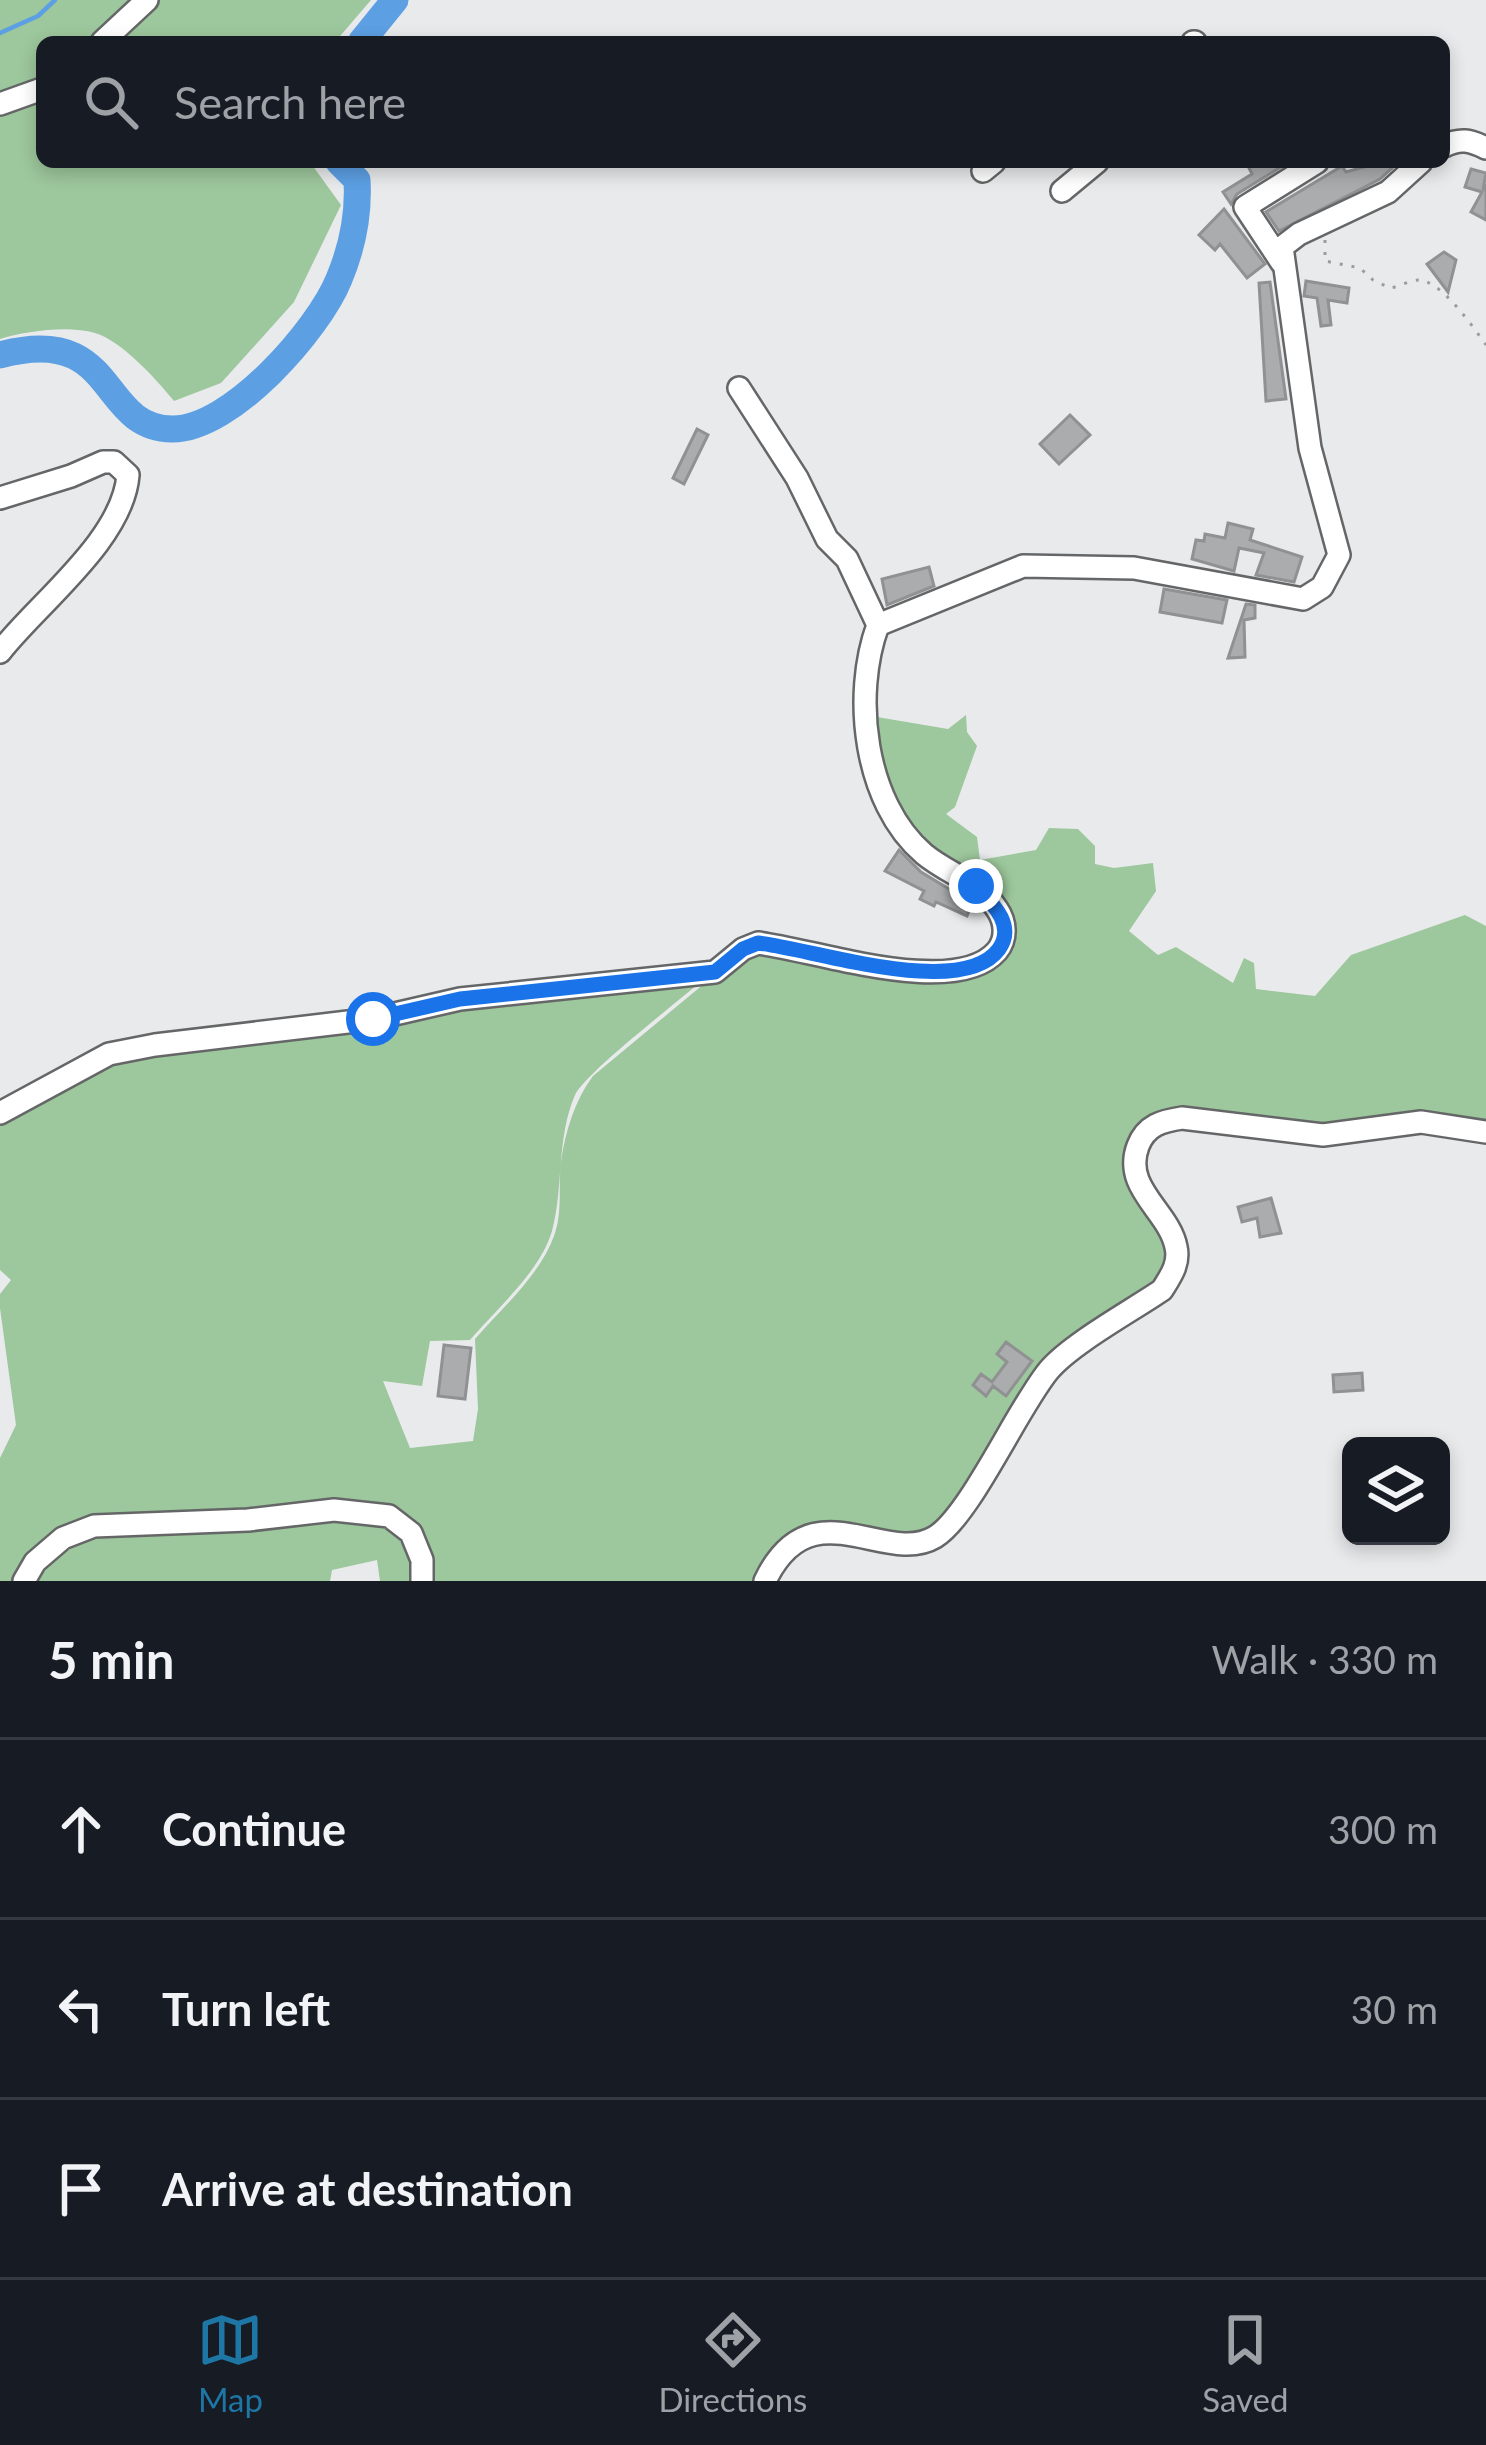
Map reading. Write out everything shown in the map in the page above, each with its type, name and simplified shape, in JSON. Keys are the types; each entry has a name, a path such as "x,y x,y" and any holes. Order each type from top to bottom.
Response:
{"street":[{"path":"108,36 147,0"},
{"path":"0,104 36,91"},
{"path":"1450,143 1472,140 1486,148"},
{"path":"1062,191 1090,168"},
{"path":"1283,263 1245,207 1307,168"},
{"path":"878,625 1023,566 1134,568 1303,599 1322,587 1339,555 1310,448 1282,248 1299,233 1388,192 1414,168"},
{"path":"0,1112 109,1054 373,1019 460,999 715,972 758,943 903,971 961,970 988,962 1003,944 1005,929 998,910 976,886 925,854 890,814 864,706 867,655 878,625 847,559 827,538 797,478 739,388"},
{"path":"0,498 103,462 114,463 128,475 96,547 0,652"},
{"path":"765,1581 776,1558 798,1542 823,1533 911,1544 932,1539 960,1509 1050,1369 1162,1291 1178,1254 1175,1240 1138,1181 1134,1156 1142,1135 1160,1121 1182,1118 1323,1135 1421,1122 1486,1132"},
{"path":"24,1581 35,1562 63,1538 94,1526 248,1520 334,1510 389,1516 411,1533 422,1560 422,1581"}],"path":[{"path":"1326,221 1325,261 1360,268 1390,288 1417,279 1426,281 1465,315 1486,345"}],"green space":[{"path":"0,0 371,0 340,36 36,36 36,168 314,168 341,205 294,302 221,383 174,401 127,352 95,333 47,330 0,339"},
{"path":"966,715 967,732 977,746 955,807 946,814 977,837 980,860 1036,850 1049,828 1078,829 1095,846 1095,864 1114,868 1153,863 1156,891 1129,931 1158,955 1176,947 1233,983 1244,958 1254,963 1256,989 1315,996 1351,955 1465,915 1486,926 1486,1126 1324,1129 1182,1113 1129,1155 1172,1254 1157,1287 1059,1354 942,1524 911,1539 822,1527 759,1581 380,1581 377,1560 332,1570 330,1581 0,1581 0,1458 16,1425 0,1308 0,1294 11,1280 0,1270 0,1119 111,1060 461,1004 704,979 582,1085 569,1112 561,1163 572,1117 593,1076 711,978 759,949 962,976 1011,928 895,812 871,716 948,729","holes":["560,1172 558,1218 540,1264 475,1339 478,1409 473,1441 410,1448 383,1381 422,1386 430,1341 470,1340 517,1289 552,1231"]}],"building":[{"path":"1249,168 1279,168 1237,194 1231,204 1223,192 1252,174"},
{"path":"1339,168 1346,172 1392,168 1380,179 1279,231 1266,212"},
{"path":"1471,169 1486,173 1486,220 1471,212 1482,192 1465,187"},
{"path":"1224,209 1265,264 1247,278 1220,244 1215,250 1199,235"},
{"path":"1444,252 1456,260 1448,292 1427,264"},
{"path":"1306,281 1349,288 1347,303 1328,300 1331,325 1321,326 1317,298 1304,296"},
{"path":"1270,282 1286,399 1266,401 1259,283"},
{"path":"1070,415 1090,435 1059,464 1040,444"},
{"path":"697,429 708,435 684,484 673,478"},
{"path":"1228,523 1253,529 1250,540 1302,557 1294,582 1256,575 1264,553 1239,548 1234,571 1192,559 1196,540 1204,541 1205,534 1225,538"},
{"path":"929,567 934,586 887,605 882,579"},
{"path":"1164,589 1227,600 1222,623 1160,612"},
{"path":"1246,604 1255,605 1255,618 1244,620 1245,657 1228,658"},
{"path":"899,850 921,872 972,903 967,916 920,899 924,891 885,871"},
{"path":"1271,1198 1281,1233 1260,1237 1257,1218 1242,1222 1238,1207"},
{"path":"1006,1342 1032,1361 1006,1396 993,1386 986,1396 973,1385 981,1374 992,1382 1007,1362 997,1354"},
{"path":"444,1345 471,1348 465,1399 438,1396"},
{"path":"1362,1373 1363,1390 1334,1392 1333,1375"}],"waterway":[{"path":"0,33 38,16 55,0"},
{"path":"366,36 395,0"},
{"path":"0,355 38,349 67,353 87,364 130,413 148,424 172,429 220,413 270,373 329,300 354,231 357,180 345,168"}],"route":[{"path":"373,1019 460,999 715,972 758,943 903,971 961,970 988,962 1003,944 1005,929 998,910 976,886"}]}
